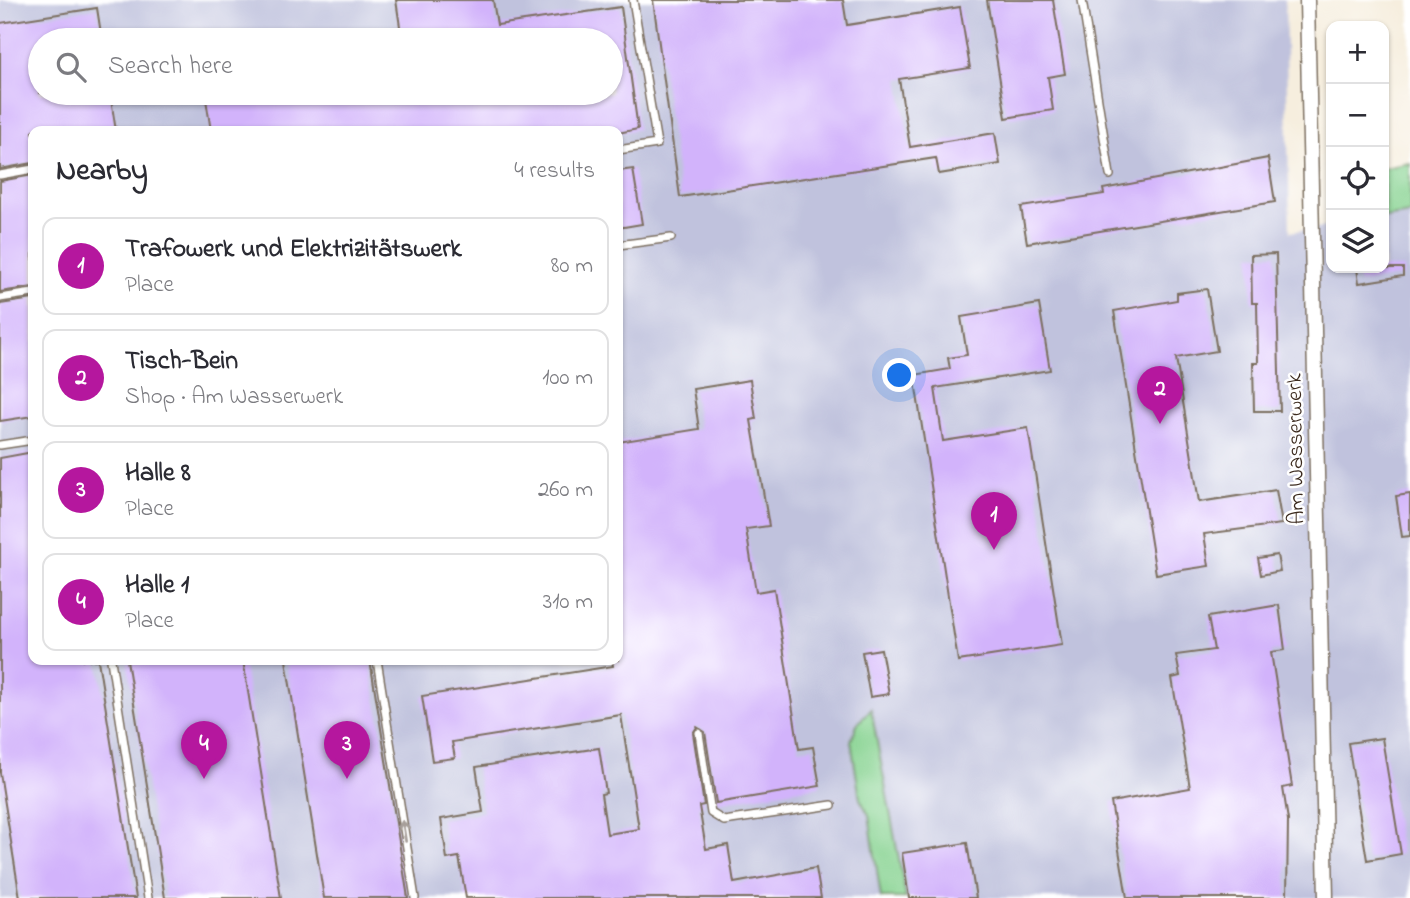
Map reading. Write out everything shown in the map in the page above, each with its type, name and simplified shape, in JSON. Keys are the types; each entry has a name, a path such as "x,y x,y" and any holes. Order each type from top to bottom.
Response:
{"street":[{"name":"Am Wasserwerk","path":"1307,0 1326,898"}],"lane":[{"path":"623,149 657,144 633,0"},
{"path":"1082,0 1110,175"},
{"path":"0,175 28,170"},
{"path":"623,244 671,237"},
{"path":"0,299 28,294"},
{"path":"0,445 28,441"},
{"path":"112,665 148,898"},
{"path":"378,665 415,898"},
{"path":"699,733 712,813 716,818 724,821 832,805"}],"shaded area":[{"path":"0,0 1285,0 1290,232 1326,227 1326,273 1389,273 1389,217 1410,214 1410,898 0,898"}],"green space":[{"path":"1410,163 1410,214 1389,217 1389,167"},
{"path":"871,709 906,898 881,898 869,815 860,799 851,741 857,724"}],"building":[{"path":"396,0 493,0 497,25 621,7 638,129 623,132 623,126 210,126 207,105 623,105 623,28 400,28"},
{"path":"653,0 843,0 847,25 960,7 970,68 899,79 910,147 995,133 1000,164 939,174 936,158 680,197"},
{"path":"987,0 1053,0 1065,74 1048,77 1053,110 1006,118"},
{"path":"97,8 100,28 28,28 28,105 112,105 115,126 28,126 28,164 0,169 0,23"},
{"path":"1268,158 1275,202 1027,243 1021,207 1104,194 1103,189"},
{"path":"633,169 642,224 623,227 623,170"},
{"path":"28,176 28,288 0,292 0,181"},
{"path":"1276,254 1280,411 1254,411 1253,363 1258,363 1257,303 1252,303 1251,255"},
{"path":"1389,268 1403,268 1403,276 1359,283 1358,273 1389,273"},
{"path":"1207,289 1217,351 1176,358 1199,502 1276,490 1282,524 1204,534 1209,566 1156,574 1114,311 1177,300 1177,293"},
{"path":"28,300 28,417 0,421 0,304"},
{"path":"1039,304 1050,370 935,388 943,441 1028,428 1062,645 958,661 914,375 950,369 948,358 967,355 961,317"},
{"path":"750,380 756,419 751,420 769,526 746,529 756,592 774,589 799,749 813,747 820,786 716,803 705,732 697,727 693,733 704,805 699,806 706,849 728,845 734,883 816,868 821,898 466,898 459,857 447,859 441,819 483,812 476,767 599,748 606,793 601,794 607,834 639,829 621,715 452,742 455,758 432,761 422,696 623,665 623,441 699,429 693,389"},
{"path":"28,453 28,665 99,665 136,898 20,898 0,773 0,458"},
{"path":"1410,494 1410,536 1402,537 1396,496"},
{"path":"1277,555 1280,571 1261,575 1258,558"},
{"path":"1279,605 1285,650 1271,652 1292,786 1283,788 1288,820 1287,898 1127,898 1111,802 1190,788 1172,678 1180,676 1176,655 1214,650 1208,617"},
{"path":"881,649 889,694 870,697 862,652"},
{"path":"128,665 244,665 281,898 165,898"},
{"path":"287,665 371,665 408,898 324,898"},
{"path":"1382,738 1401,854 1367,860 1348,743"},
{"path":"967,843 976,898 909,898 902,853"}],"place":[{"name":"Tisch-Bein","path":"1160,424"},
{"name":"Trafowerk und Elektrizitätswerk","path":"994,550"},
{"name":"Halle 1","path":"204,779"},
{"name":"Halle 8","path":"347,779"}]}
